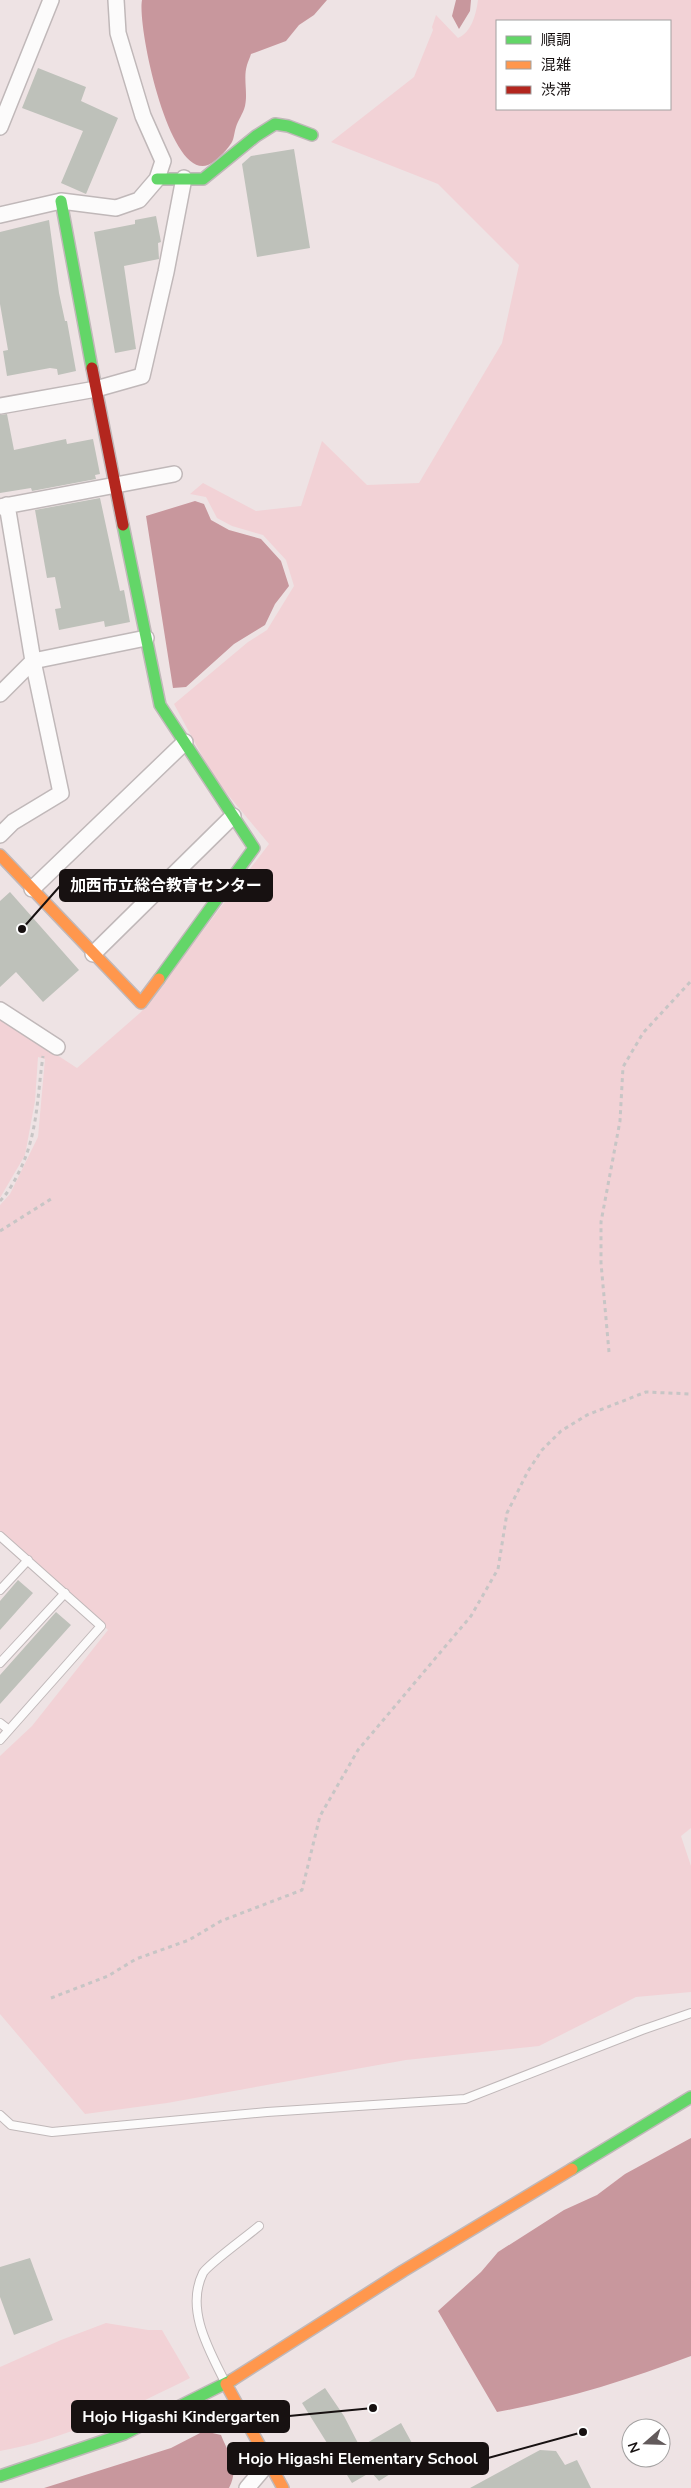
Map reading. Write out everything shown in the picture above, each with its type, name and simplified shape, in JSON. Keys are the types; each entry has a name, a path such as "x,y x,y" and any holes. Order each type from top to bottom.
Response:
{"street":[{"path":"0,127 51,0"},
{"path":"0,216 61,201 116,208 139,200 157,178 162,161 143,116 118,33 116,0"},
{"path":"157,178 204,179 256,136 275,124 288,126 312,135"},
{"path":"0,406 96,389 142,376 166,272 184,178"},
{"path":"0,855 141,1003 254,848 160,705 115,486 61,201"},
{"path":"0,835 13,822 61,793 33,661 4,506 174,474"},
{"path":"0,694 33,661 146,638"},
{"path":"32,889 185,742"},
{"path":"93,954 233,816"},
{"path":"0,1010 50,1049"},
{"path":"0,2476 124,2434 226,2384 403,2271 691,2097"},
{"path":"226,2384 270,2461 283,2488"},
{"path":"247,2488 270,2461"}],"lane":[{"path":"0,1536 101,1626 0,1740"},
{"path":"0,1590 28,1560"},
{"path":"0,1663 65,1593"},
{"path":"0,1723 9,1730"},
{"path":"0,2115 11,2125 52,2132 267,2112 465,2100 642,2030 691,2013"},
{"path":"226,2384 202,2329 196,2303 204,2272 260,2226"}],"path":[{"path":"609,1352 601,1263 601,1222 620,1120 623,1067 643,1033 691,981"},
{"path":"0,1201 13,1183 27,1154 34,1133 50,1049"},
{"path":"0,1231 51,1199"},
{"path":"51,1998 108,1976 136,1959 189,1940 221,1922 302,1890 320,1816 358,1750 471,1616 498,1569 507,1513 528,1471 542,1450 561,1431 587,1414 646,1392 691,1394"}],"shaded area":[{"path":"142,0 327,0 314,15 299,25 286,41 251,54 246,70 245,106 232,141 220,156 208,165 194,163 181,149 169,126 158,98 150,68 142,15"},
{"path":"456,0 471,0 470,11 459,29 452,16"},
{"path":"478,0 691,0 691,1828 681,1836 691,1866 691,1992 636,1997 539,2046 406,2060 167,2103 85,2114 0,2014 0,1756 32,1726 108,1630 0,1532 0,1205 10,1194 38,1137 45,1059 38,1057 35,1101 25,1155 0,1198 0,1018 77,1068 141,1012 269,844 214,778 174,704 248,642 267,630 294,586 286,560 263,535 232,526 217,518 206,497 190,494 203,483 256,511 301,506 322,441 367,485 419,483 502,343 519,265 438,184 331,142 414,77 433,30 432,27 436,15 458,38 467,32 474,17"},
{"path":"195,501 204,504 211,520 229,530 261,539 281,561 289,586 275,604 265,625 234,644 186,687 173,688 146,516"},
{"path":"691,2138 691,2356 596,2388 547,2402 497,2412 438,2311 481,2272 498,2252 564,2210 597,2195 625,2174"},
{"path":"106,2323 148,2330 162,2330 190,2378 121,2411 73,2431 25,2446 0,2451 0,2367 61,2340"},
{"path":"204,2431 221,2435 230,2454 233,2473 229,2488 44,2488 171,2448"}],"building":[{"path":"38,68 86,87 81,101 118,118 86,194 61,183 83,131 22,108"},
{"path":"294,149 310,248 257,257 242,164 251,156"},
{"path":"156,216 161,242 158,243 159,259 124,266 136,349 115,353 94,232 135,224 135,220"},
{"path":"49,220 59,293 65,321 67,321 76,371 58,375 57,369 50,368 7,376 3,351 8,350 0,304 0,232"},
{"path":"7,414 14,450 66,439 67,444 93,439 100,474 95,475 96,479 32,491 31,488 0,493 0,415"},
{"path":"100,498 120,591 124,590 130,622 105,627 104,621 59,630 55,609 61,608 55,577 47,578 35,510"},
{"path":"10,892 79,970 43,1002 16,972 0,987 0,901"},
{"path":"18,1580 33,1593 0,1630 0,1601"},
{"path":"56,1612 71,1625 0,1704 0,1675"},
{"path":"30,2258 53,2320 14,2335 0,2297 0,2267"},
{"path":"325,2388 344,2416 360,2447 401,2423 419,2456 379,2481 371,2472 352,2483 302,2403"},
{"path":"540,2450 556,2451 565,2465 577,2460 591,2488 470,2488"}],"traffic: fast":[{"path":"157,179 203,179 256,136 275,124 288,126 312,135"},
{"path":"61,201 92,368"},
{"path":"123,525 160,705 254,848 159,979"},
{"path":"572,2169 691,2097"},
{"path":"0,2476 124,2434 232,2380"}],"traffic: slow":[{"path":"0,855 141,1003 159,979"},
{"path":"232,2380 403,2271 572,2169"},
{"path":"226,2384 283,2488"}],"traffic: jam":[{"path":"92,368 123,525"}],"place":[{"name":"加西市立総合教育センター","path":"22,929"},
{"name":"Hojo Higashi Kindergarten","path":"373,2408"},
{"name":"Hojo Higashi Elementary School","path":"583,2432"}]}
